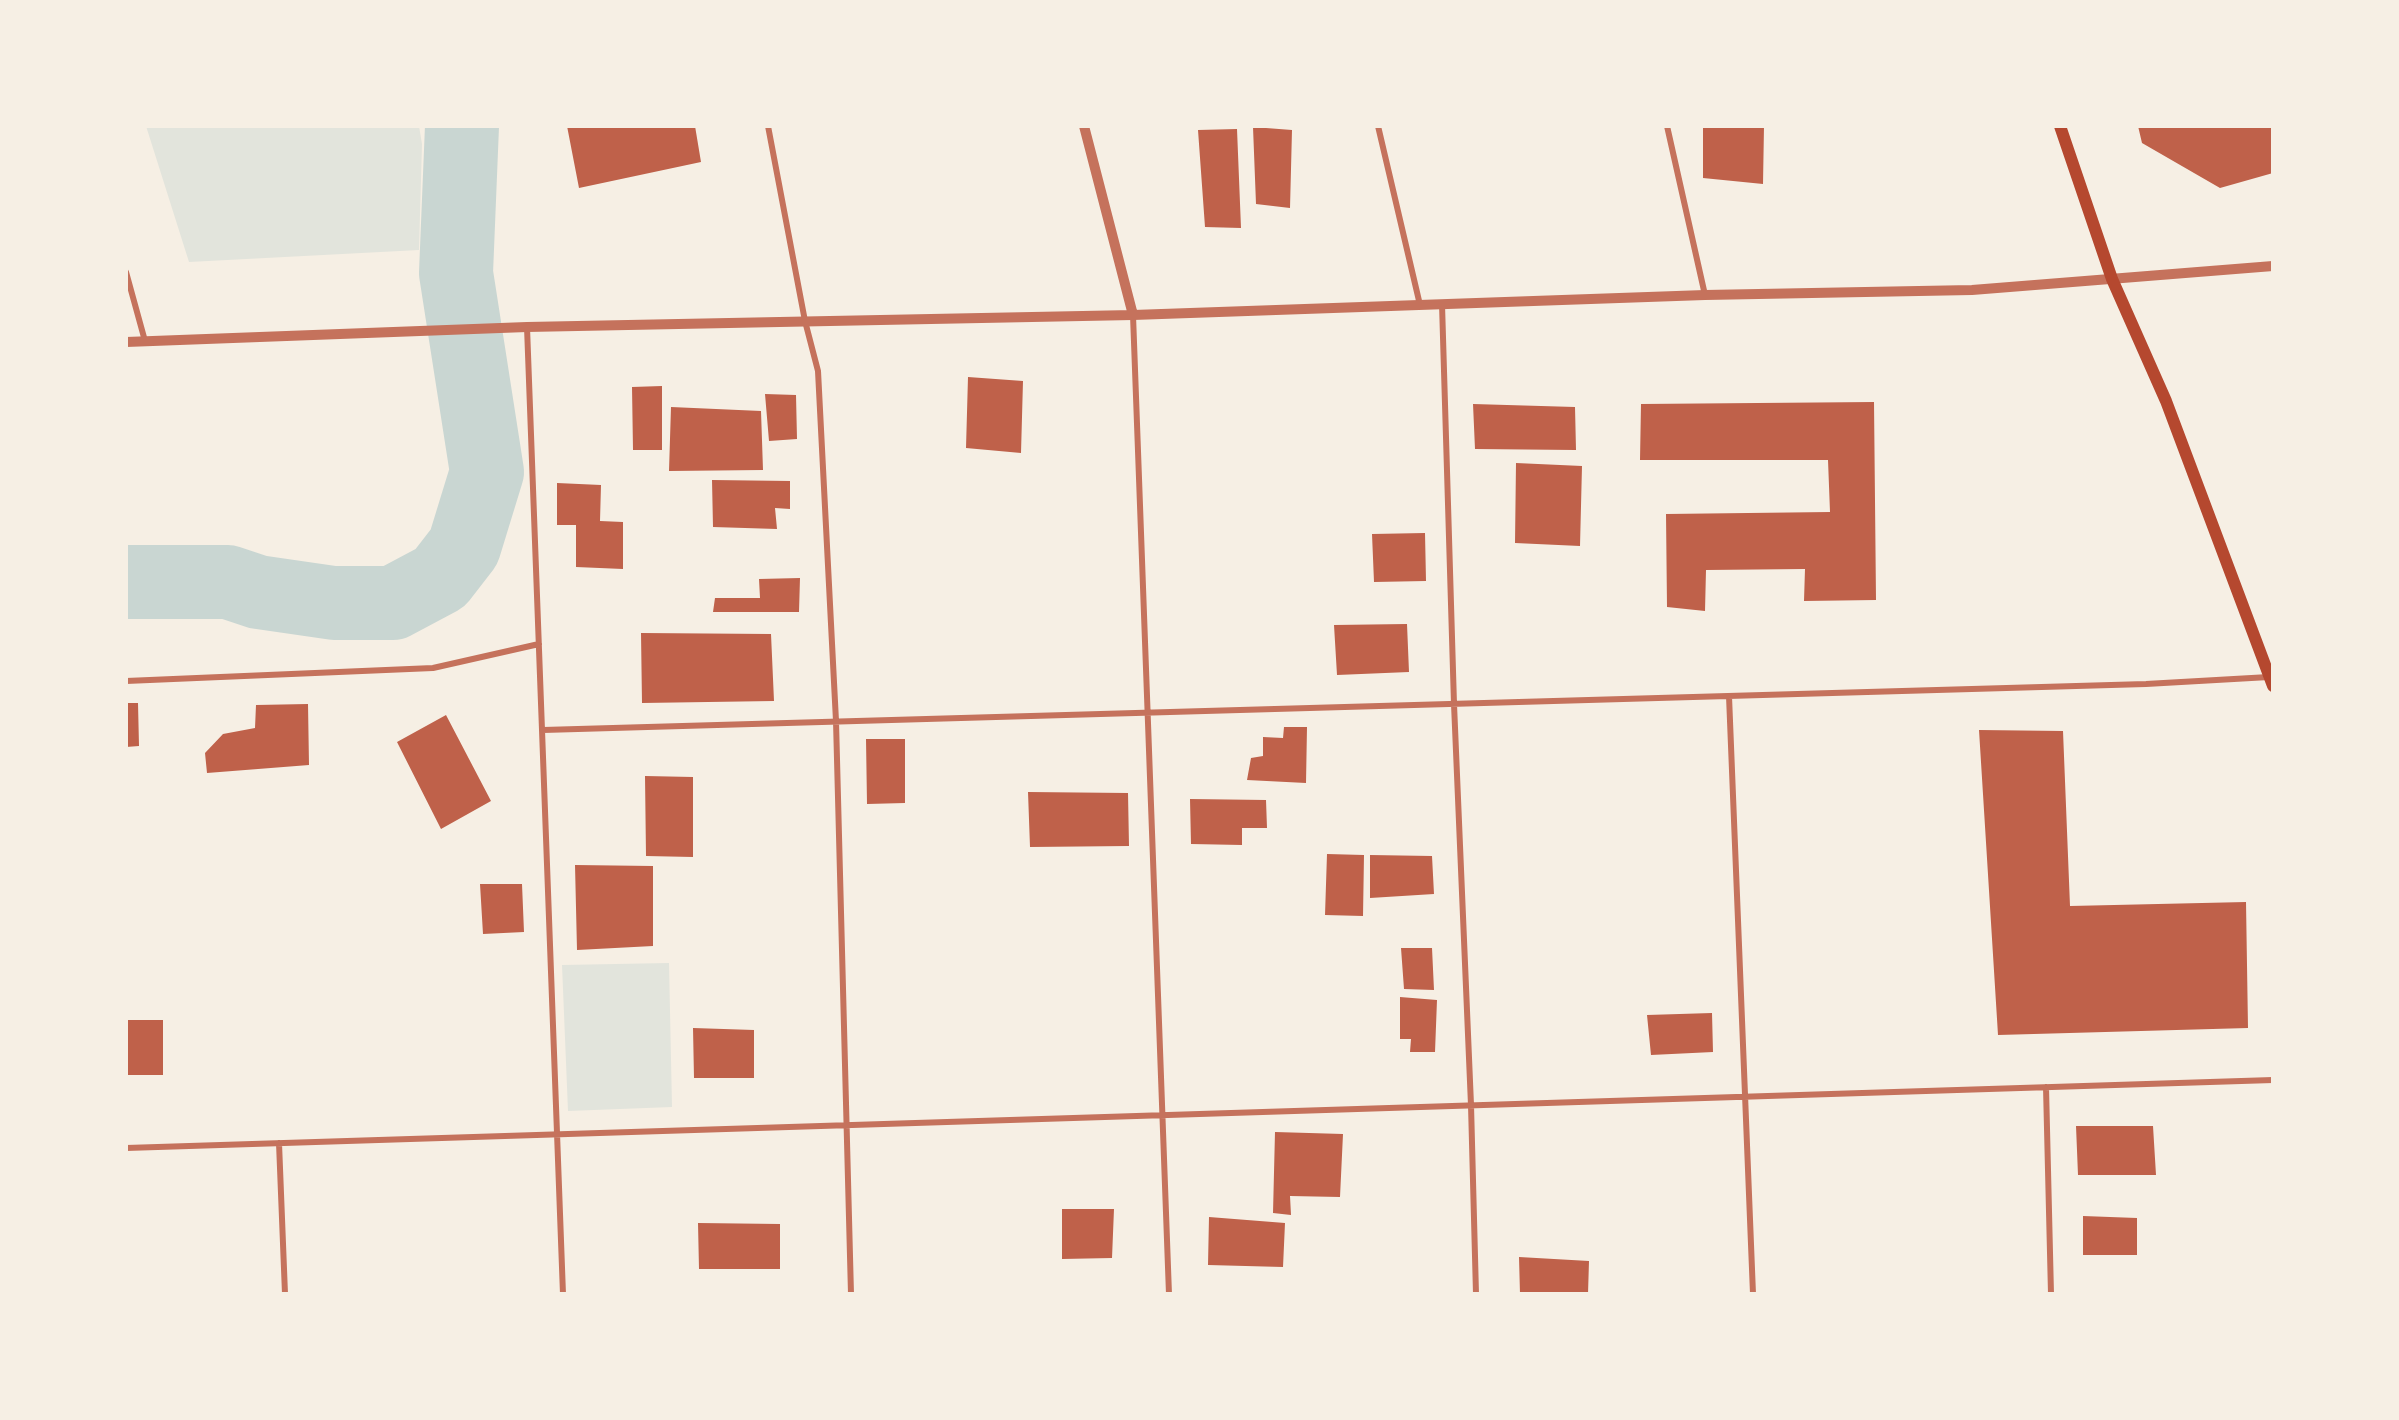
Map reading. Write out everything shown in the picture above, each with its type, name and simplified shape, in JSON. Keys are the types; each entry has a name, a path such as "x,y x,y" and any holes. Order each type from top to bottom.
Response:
{"main road":[{"path":"2060,126 2112,279 2166,401 2271,681"}],"street":[{"path":"768,126 805,321 818,371 836,722 851,1294"},
{"path":"1084,126 1132,315 1169,1294"},
{"path":"1378,126 1420,305"},
{"path":"1667,126 1705,295"},
{"path":"126,342 488,328 1132,315 1705,295 1972,290 2273,266"},
{"path":"126,272 145,341"},
{"path":"1442,304 1476,1294"},
{"path":"527,327 563,1294"},
{"path":"126,681 433,668 539,644"},
{"path":"543,730 2271,681"},
{"path":"1729,696 1747,1096 1753,1294"},
{"path":"126,1148 2273,1080"},
{"path":"2046,1087 2051,1294"},
{"path":"279,1143 285,1294"}],"shaded area":[{"path":"146,126 419,126 422,144 419,250 189,262"},
{"path":"669,963 672,1107 568,1111 562,965"}],"building":[{"path":"567,126 695,126 701,162 579,188"},
{"path":"1703,126 1764,126 1763,184 1703,178"},
{"path":"2138,126 2273,126 2273,173 2220,188 2142,143"},
{"path":"1253,127 1292,130 1290,208 1256,204"},
{"path":"1237,129 1241,228 1205,227 1198,130"},
{"path":"968,377 1023,381 1021,453 966,448"},
{"path":"662,386 662,450 633,450 632,387"},
{"path":"765,394 796,395 797,439 769,441"},
{"path":"1874,402 1876,600 1804,601 1805,569 1706,570 1705,611 1667,607 1666,514 1830,512 1828,460 1640,460 1641,404"},
{"path":"1473,404 1575,407 1576,450 1475,449"},
{"path":"671,407 761,411 763,470 669,471"},
{"path":"1516,463 1582,466 1580,546 1515,543"},
{"path":"712,480 790,481 790,509 775,508 777,529 713,527"},
{"path":"557,483 601,485 600,521 623,522 623,569 576,567 576,525 557,525"},
{"path":"1425,533 1426,581 1374,582 1372,534"},
{"path":"800,578 799,612 713,612 715,598 760,598 759,579"},
{"path":"1407,624 1409,672 1337,675 1334,625"},
{"path":"641,633 771,634 774,701 642,703"},
{"path":"126,703 138,703 139,746 126,747"},
{"path":"308,704 309,765 207,773 205,753 223,734 255,728 256,705"},
{"path":"446,715 491,801 441,829 397,742"},
{"path":"1284,727 1307,727 1306,783 1247,780 1251,758 1263,756 1263,737 1283,738"},
{"path":"1979,730 2063,731 2070,906 2246,902 2248,1028 1998,1035"},
{"path":"866,739 905,739 905,803 867,804"},
{"path":"645,776 693,777 693,857 646,856"},
{"path":"1028,792 1128,793 1129,846 1030,847"},
{"path":"1190,799 1266,800 1267,828 1242,828 1242,845 1191,844"},
{"path":"1327,854 1364,855 1363,916 1325,915"},
{"path":"1370,855 1432,856 1434,894 1370,898"},
{"path":"575,865 653,866 653,946 577,950"},
{"path":"480,884 522,884 524,932 483,934"},
{"path":"1401,948 1432,948 1434,990 1404,989"},
{"path":"1400,997 1437,1000 1435,1052 1410,1052 1411,1039 1400,1039"},
{"path":"1712,1013 1713,1052 1651,1055 1647,1015"},
{"path":"126,1020 163,1020 163,1075 126,1075"},
{"path":"693,1028 754,1030 754,1078 694,1078"},
{"path":"2076,1126 2153,1126 2156,1175 2078,1175"},
{"path":"1275,1132 1343,1134 1340,1197 1290,1196 1291,1215 1273,1213"},
{"path":"1062,1209 1114,1209 1112,1258 1062,1259"},
{"path":"2083,1216 2137,1218 2137,1255 2083,1255"},
{"path":"1209,1217 1285,1223 1283,1267 1208,1265"},
{"path":"698,1223 780,1224 780,1269 699,1269"},
{"path":"1519,1257 1589,1261 1588,1294 1520,1294"}],"waterway":[{"path":"126,582 228,582 258,592 334,603 393,603 440,578 464,547 487,472 456,273 462,126"}]}
